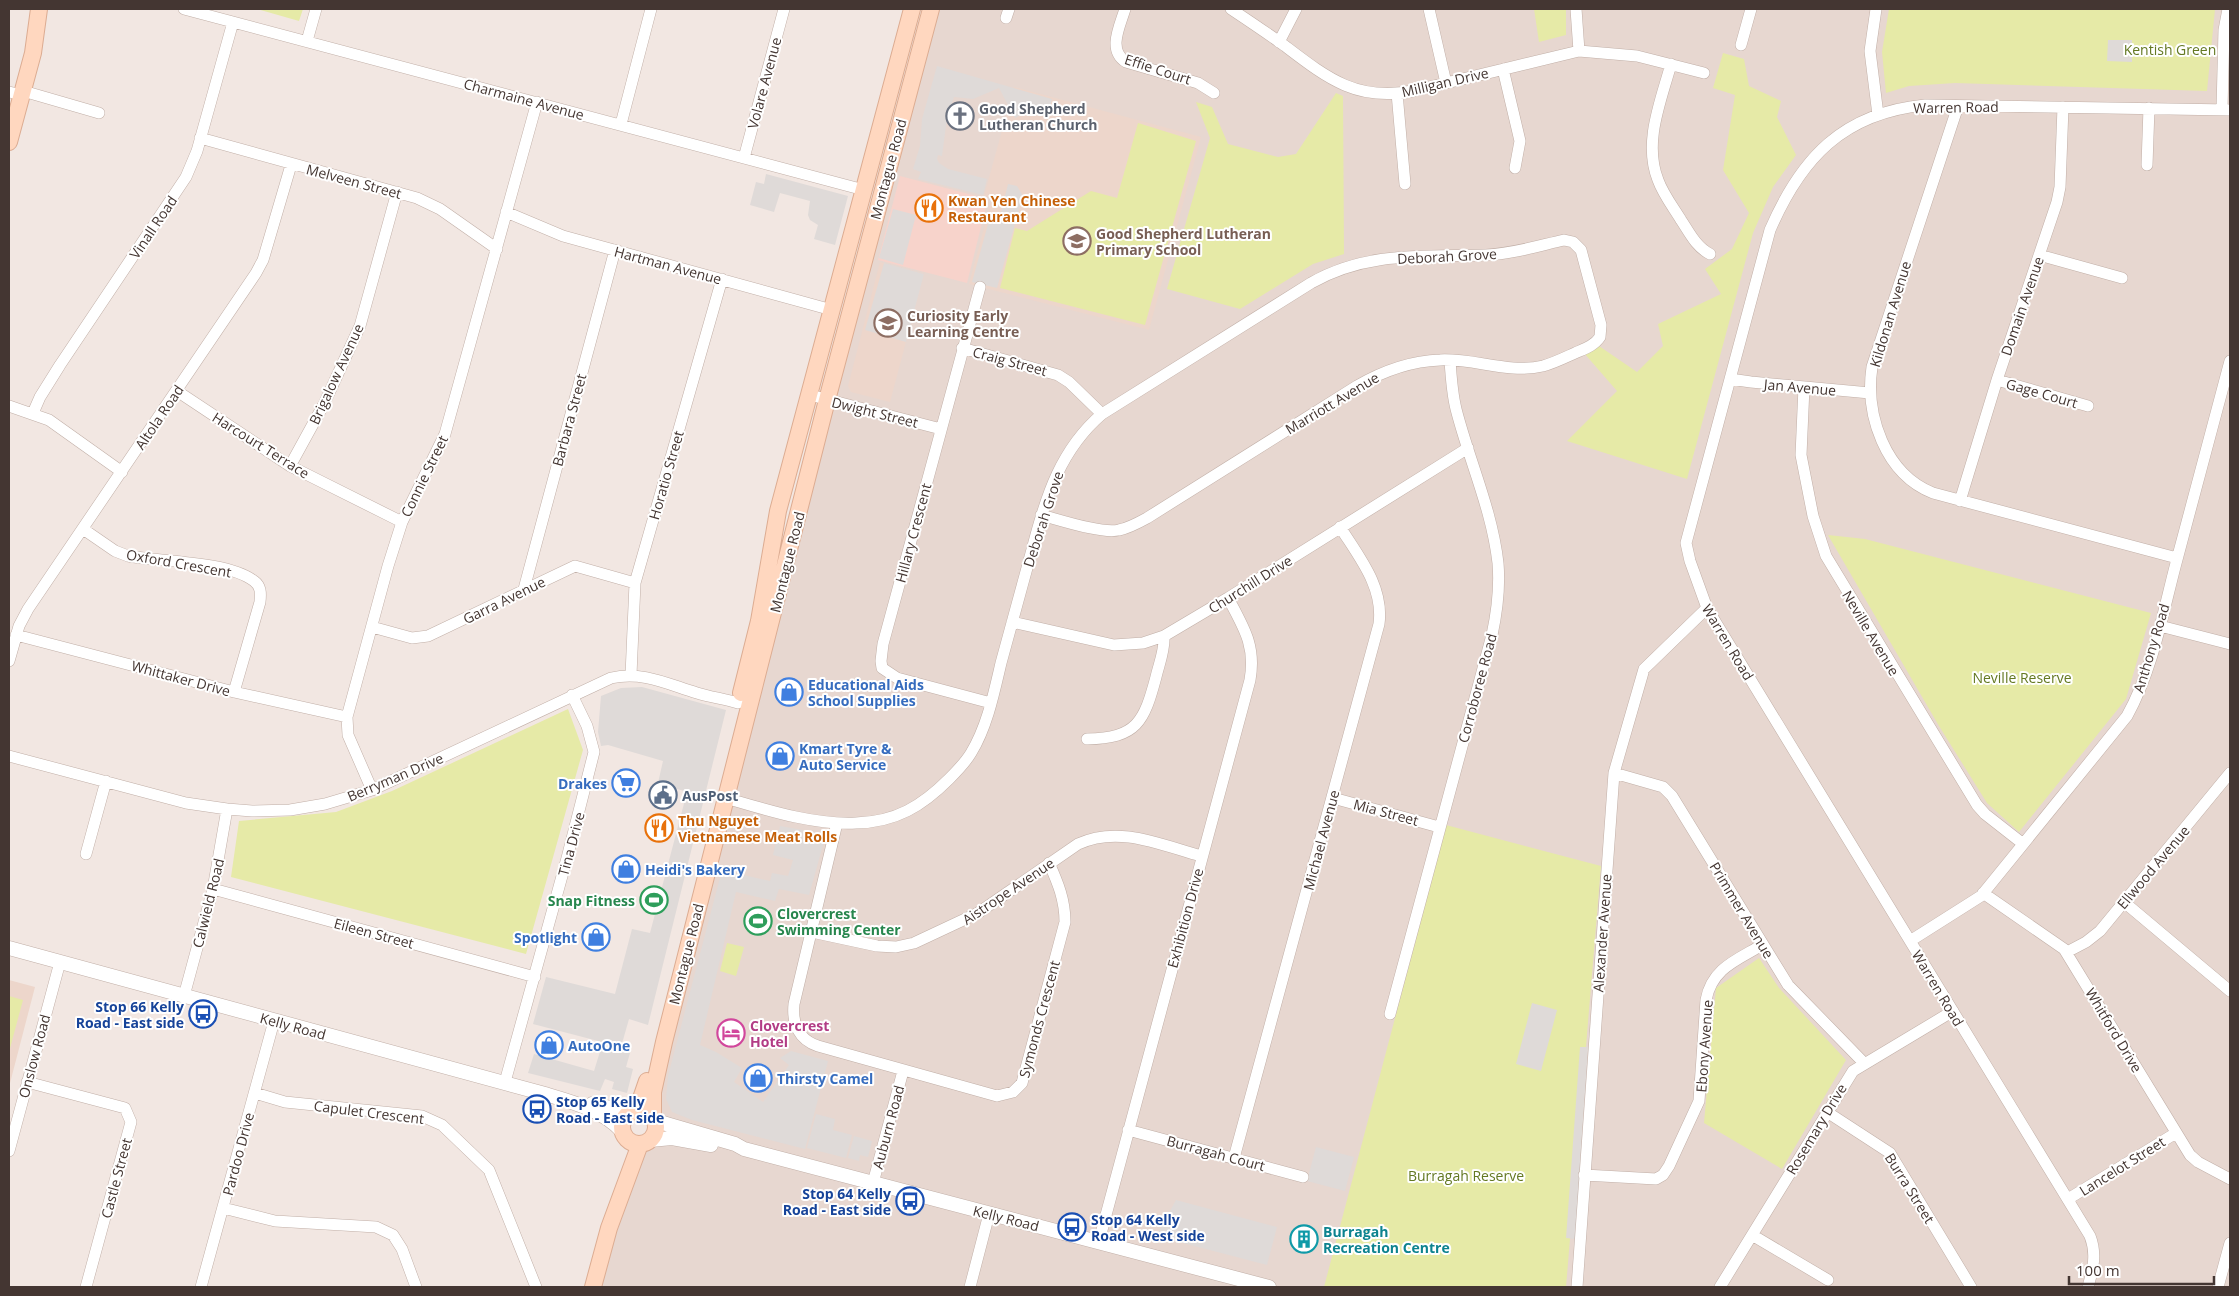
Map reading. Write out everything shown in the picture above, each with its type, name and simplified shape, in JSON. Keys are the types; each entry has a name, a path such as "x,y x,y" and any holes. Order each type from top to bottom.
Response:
{"main road":[{"path":"9,142 18,92 36,41 39,9"},
{"name":"Montague Road","path":"743,704 778,510 912,9"},
{"name":"Montague Road","path":"721,796 658,1020 645,1090 634,1111 624,1118 635,1138 656,1130 652,1099 657,1071 743,704 827,400 930,9"},
{"path":"864,190 881,195"},
{"path":"634,1111 647,1111 654,1119"},
{"path":"593,1287 635,1138"}],"street":[{"name":"Charmaine Avenue","path":"184,9 864,190"},
{"path":"307,41 316,9"},
{"path":"621,124 651,9"},
{"name":"Volare Avenue","path":"744,158 784,9"},
{"name":"Effie Court","path":"1125,9 1115,45 1119,56 1126,62 1198,83 1214,92"},
{"name":"Milligan Drive","path":"1232,9 1340,84 1373,93 1397,93 1579,51 1627,54 1704,73"},
{"path":"1279,42 1296,9"},
{"path":"1429,9 1446,83"},
{"path":"1576,9 1579,51"},
{"path":"1740,45 1751,9"},
{"path":"1876,9 1870,50 1878,115"},
{"path":"2226,110 2224,30 2228,9"},
{"name":"Vinall Road","path":"33,413 56,372 186,177 200,138 233,22"},
{"path":"1671,64 1652,137 1654,166 1658,182 1667,198 1699,247 1710,254"},
{"path":"1503,68 1520,141 1514,168"},
{"path":"18,92 99,113"},
{"path":"1397,93 1405,184"},
{"name":"Connie Street","path":"372,790 348,735 347,718 402,522 443,441 537,102"},
{"name":"Warren Road","path":"2088,1287 2094,1250 2090,1236 1707,608 1690,561 1686,543 1770,230 1783,201 1801,170 1821,149 1850,128 1878,115 1914,106 2226,110"},
{"name":"Kildonan Avenue","path":"1958,106 1876,353 1871,375 1870,393 1878,431 1897,467 1909,480 1920,487 1960,501 2177,558"},
{"name":"Domain Avenue","path":"1960,501 1997,380 2058,195 2062,107"},
{"path":"2147,165 2149,108"},
{"name":"Melveen Street","path":"200,138 291,165 418,198 440,209 497,249"},
{"name":"Altola Road","path":"9,661 16,635 25,613 260,266 291,165"},
{"name":"Brigalow Avenue","path":"290,466 324,404 358,331 397,192"},
{"name":"Hartman Avenue","path":"506,212 552,232 832,310"},
{"name":"Deborah Grove","path":"721,796 785,814 837,823 856,823 885,819 902,814 924,802 952,776 972,752 991,703 1041,515 1055,476 1067,454 1083,432 1102,414 1311,283 1332,272 1378,260 1418,255 1498,254 1564,240 1573,242"},
{"name":"Marriott Avenue","path":"1041,515 1106,530 1128,528 1368,380 1405,365 1429,360 1450,360 1512,368 1536,367 1554,362 1598,341 1601,325 1584,257 1579,246 1573,242"},
{"name":"Barbara Street","path":"524,589 615,250"},
{"path":"2039,255 2122,278"},
{"name":"Horatio Street","path":"631,675 635,583 722,279"},
{"name":"Hillary Crescent","path":"980,287 883,644 881,665 886,672 897,678 991,703"},
{"name":"Craig Street","path":"962,348 1058,375 1069,382 1102,414"},
{"name":"Corroboree Road","path":"1390,1014 1492,635 1498,592 1498,565 1495,547 1456,408 1450,360"},
{"name":"Anthony Road","path":"1910,941 1983,893 2127,716 2141,686 2160,626 2230,361"},
{"name":"Jan Avenue","path":"1730,378 1870,393"},
{"name":"Gage Court","path":"1997,380 2088,406"},
{"name":"Neville Avenue","path":"1804,387 1801,455 1813,516 1826,556 1977,805 1985,814 2022,843"},
{"name":"Harcourt Terrace","path":"177,391 290,466 402,522"},
{"name":"Dwight Street","path":"810,394 941,429"},
{"path":"9,406 49,420 122,472"},
{"name":"Churchill Drive","path":"1012,622 1114,646 1130,645 1164,636 1468,448"},
{"name":"Michael Avenue","path":"1234,1158 1333,798 1380,616 1378,599 1372,580 1340,527"},
{"name":"Oxford Crescent","path":"83,528 115,551 128,556 217,568 248,578 258,586 261,595 260,602 234,692"},
{"name":"Garra Avenue","path":"372,627 412,638 422,638 575,566 635,583"},
{"name":"Exhibition Drive","path":"1099,1241 1251,671 1252,650 1250,641 1228,598"},
{"name":"Alexander Avenue","path":"1577,1287 1614,773 1644,670 1707,608"},
{"path":"2160,626 2230,644"},
{"name":"Whittaker Drive","path":"16,635 234,692 347,718"},
{"path":"1087,739 1114,736 1134,727 1144,716 1163,649 1164,636"},
{"name":"Berryman Drive","path":"9,756 186,803 227,810 290,810 325,804 372,790 604,680 631,675 650,677 696,692 743,704"},
{"name":"Tina Drive","path":"505,1082 535,977 594,752 589,731 572,695"},
{"name":"Primmer Avenue","path":"1614,773 1660,786 1672,796 1762,945 1794,993 1864,1063"},
{"name":"Ellwood Avenue","path":"2067,952 2096,935 2230,773"},
{"path":"86,854 106,781"},
{"name":"Mia Street","path":"1333,798 1439,827"},
{"name":"Calwield Road","path":"184,996 214,889 227,810"},
{"name":"Symonds Crescent","path":"837,823 793,1014 800,1034 808,1043 997,1096 1008,1095 1019,1088 1022,1083 1065,922 1061,890 1049,863"},
{"name":"Aistrope Avenue","path":"812,932 877,946 907,946 964,921 1049,863 1087,840 1114,834 1136,838 1201,856"},
{"name":"Eileen Street","path":"214,889 535,977"},
{"name":"Whitford Drive","path":"1983,893 2061,945 2193,1159 2230,1179"},
{"path":"2124,902 2230,991"},
{"name":"Ebony Avenue","path":"1584,1175 1656,1179 1666,1171 1699,1101 1706,1000 1710,985 1724,968 1762,945"},
{"name":"Kelly Road","path":"9,948 505,1082 576,1103 608,1118 635,1138 672,1138 732,1150 744,1149"},
{"name":"Onslow Road","path":"9,1151 60,962"},
{"name":"Rosemary Drive","path":"1720,1287 1853,1071 1953,1011"},
{"name":"Pardoo Drive","path":"201,1287 274,1021"},
{"name":"Auburn Road","path":"873,1183 904,1071"},
{"name":"Castle Street","path":"27,1082 125,1108 131,1122 86,1287"},
{"name":"Capulet Crescent","path":"255,1093 286,1102 422,1116 442,1125 489,1170 536,1287"},
{"name":"Kelly Road","path":"576,1103 634,1111"},
{"name":"Burra Street","path":"1826,1112 1890,1153 1971,1287"},
{"name":"Kelly Road","path":"654,1119 735,1144 744,1149 1269,1287"},
{"name":"Burragah Court","path":"1128,1130 1303,1177"},
{"name":"Lancelot Street","path":"2068,1199 2176,1133"},
{"path":"223,1208 275,1221 376,1226 393,1235 402,1249 416,1287"},
{"path":"970,1287 989,1214"},
{"path":"1752,1235 1828,1280"},
{"path":"2218,1287 2229,1250"}],"shaded area":[{"path":"931,9 2230,9 2230,1287 593,1287 625,1182 656,1130 653,1116"},
{"path":"2108,40 2132,40 2132,62 2107,61"},
{"path":"937,66 1052,99 1050,107 1035,115 1032,109 1015,118 999,88 973,99 954,97 947,118 942,156 938,155 937,159 939,163 948,169 987,179 983,195 918,179 921,172 913,169 920,146 922,119"},
{"name":"Good Shepherd Lutheran Primary School","path":"1014,87 1201,137 1149,330 969,284 992,198 984,196"},
{"path":"766,174 848,196 835,245 814,239 818,225 810,220 808,215 810,201 780,193 774,212 750,205 756,182 764,184"},
{"path":"900,176 988,199 967,283 878,260"},
{"path":"1008,184 1017,186 1023,196 997,288 972,282 990,217 999,220"},
{"path":"893,209 916,215 903,265 879,258"},
{"name":"Curiosity Early Learning Centre","path":"880,262 924,274 890,402 851,392 848,386"},
{"path":"884,263 924,274 906,342 865,330"},
{"path":"642,687 726,710 648,1025 629,1019 621,1047 533,1024 546,977 615,994 632,929 650,933 687,792 658,783 663,761 608,745 601,746 598,732 601,696 621,688"},
{"path":"780,826 820,833 825,838 809,895 779,889 775,901 736,892 700,1045 716,1052 742,1068 734,1082 763,1102 789,1065 780,1058 791,1051 828,1061 805,1149 692,1120 672,1112 666,1099 668,1076 722,870 770,881 772,873 788,876 793,860 773,855"},
{"path":"9,980 35,987 9,1087"},
{"path":"1532,1003 1557,1010 1541,1071 1516,1064"},
{"path":"602,1045 630,1053 626,1067 633,1069 627,1093 612,1089 614,1082 605,1079 600,1091 528,1073 534,1054 594,1071"},
{"path":"1580,1047 1588,1047 1575,1239 1566,1238"},
{"path":"816,1114 835,1119 833,1130 852,1135 846,1158 807,1148"},
{"path":"854,1136 872,1141 868,1157 860,1155 859,1161 848,1158"},
{"path":"1316,1147 1354,1157 1345,1191 1307,1181"},
{"path":"1176,1200 1277,1227 1267,1265 1156,1236"}],"green space":[{"path":"257,9 303,9 299,21"},
{"path":"1534,9 1566,9 1566,35 1539,42"},
{"name":"Kentish Green","path":"1889,9 2215,9 2207,91 1955,83 1909,86 1886,93 1882,52"},
{"path":"1723,53 1744,59 1749,86 1781,101 1777,117 1796,155 1773,187 1753,233 1687,479 1567,441 1617,391 1584,353 1599,346 1637,372 1663,346 1658,324 1721,294 1705,269 1732,249 1749,213 1723,170 1735,95 1713,88"},
{"path":"1336,93 1343,96 1344,254 1313,264 1240,309 1167,289 1210,138 1196,102 1212,107 1228,144 1278,157 1296,154"},
{"path":"1138,123 1196,141 1145,325 1000,288 1015,228 1027,231 1091,191 1117,198"},
{"name":"Neville Reserve","path":"1828,535 1865,539 2151,613 2126,699 2019,832 1987,803 1939,726"},
{"path":"568,709 583,750 526,954 231,877 239,821 336,812 392,791"},
{"name":"Burragah Reserve","path":"1446,825 1601,866 1566,1287 1324,1287"},
{"path":"727,943 744,947 736,976 720,971"},
{"path":"1759,958 1779,988 1846,1060 1782,1169 1704,1123 1716,988"},
{"path":"9,996 23,1000 9,1052"}],"place":[{"name":"Good Shepherd Lutheran Church","path":"960,116"},
{"name":"Kwan Yen Chinese Restaurant","path":"929,208"},
{"name":"Good Shepherd Lutheran Primary School","path":"1077,241"},
{"name":"Curiosity Early Learning Centre","path":"888,323"},
{"name":"Educational Aids School Supplies","path":"789,692"},
{"name":"Kmart Tyre & Auto Service","path":"780,756"},
{"name":"Drakes","path":"626,783"},
{"name":"AusPost","path":"663,795"},
{"name":"Thu Nguyet Vietnamese Meat Rolls","path":"659,828"},
{"name":"Heidi's Bakery","path":"626,869"},
{"name":"Snap Fitness","path":"654,900"},
{"name":"Clovercrest Swimming Center","path":"758,921"},
{"name":"Spotlight","path":"596,937"},
{"name":"Stop 66 Kelly Road - East side","path":"203,1014"},
{"name":"Clovercrest Hotel","path":"731,1033"},
{"name":"AutoOne","path":"549,1045"},
{"name":"Thirsty Camel","path":"758,1078"},
{"name":"Stop 65 Kelly Road - East side","path":"537,1109"},
{"name":"Stop 64 Kelly Road - East side","path":"910,1201"},
{"name":"Stop 64 Kelly Road - West side","path":"1072,1227"},
{"name":"Burragah Recreation Centre","path":"1304,1239"}]}
